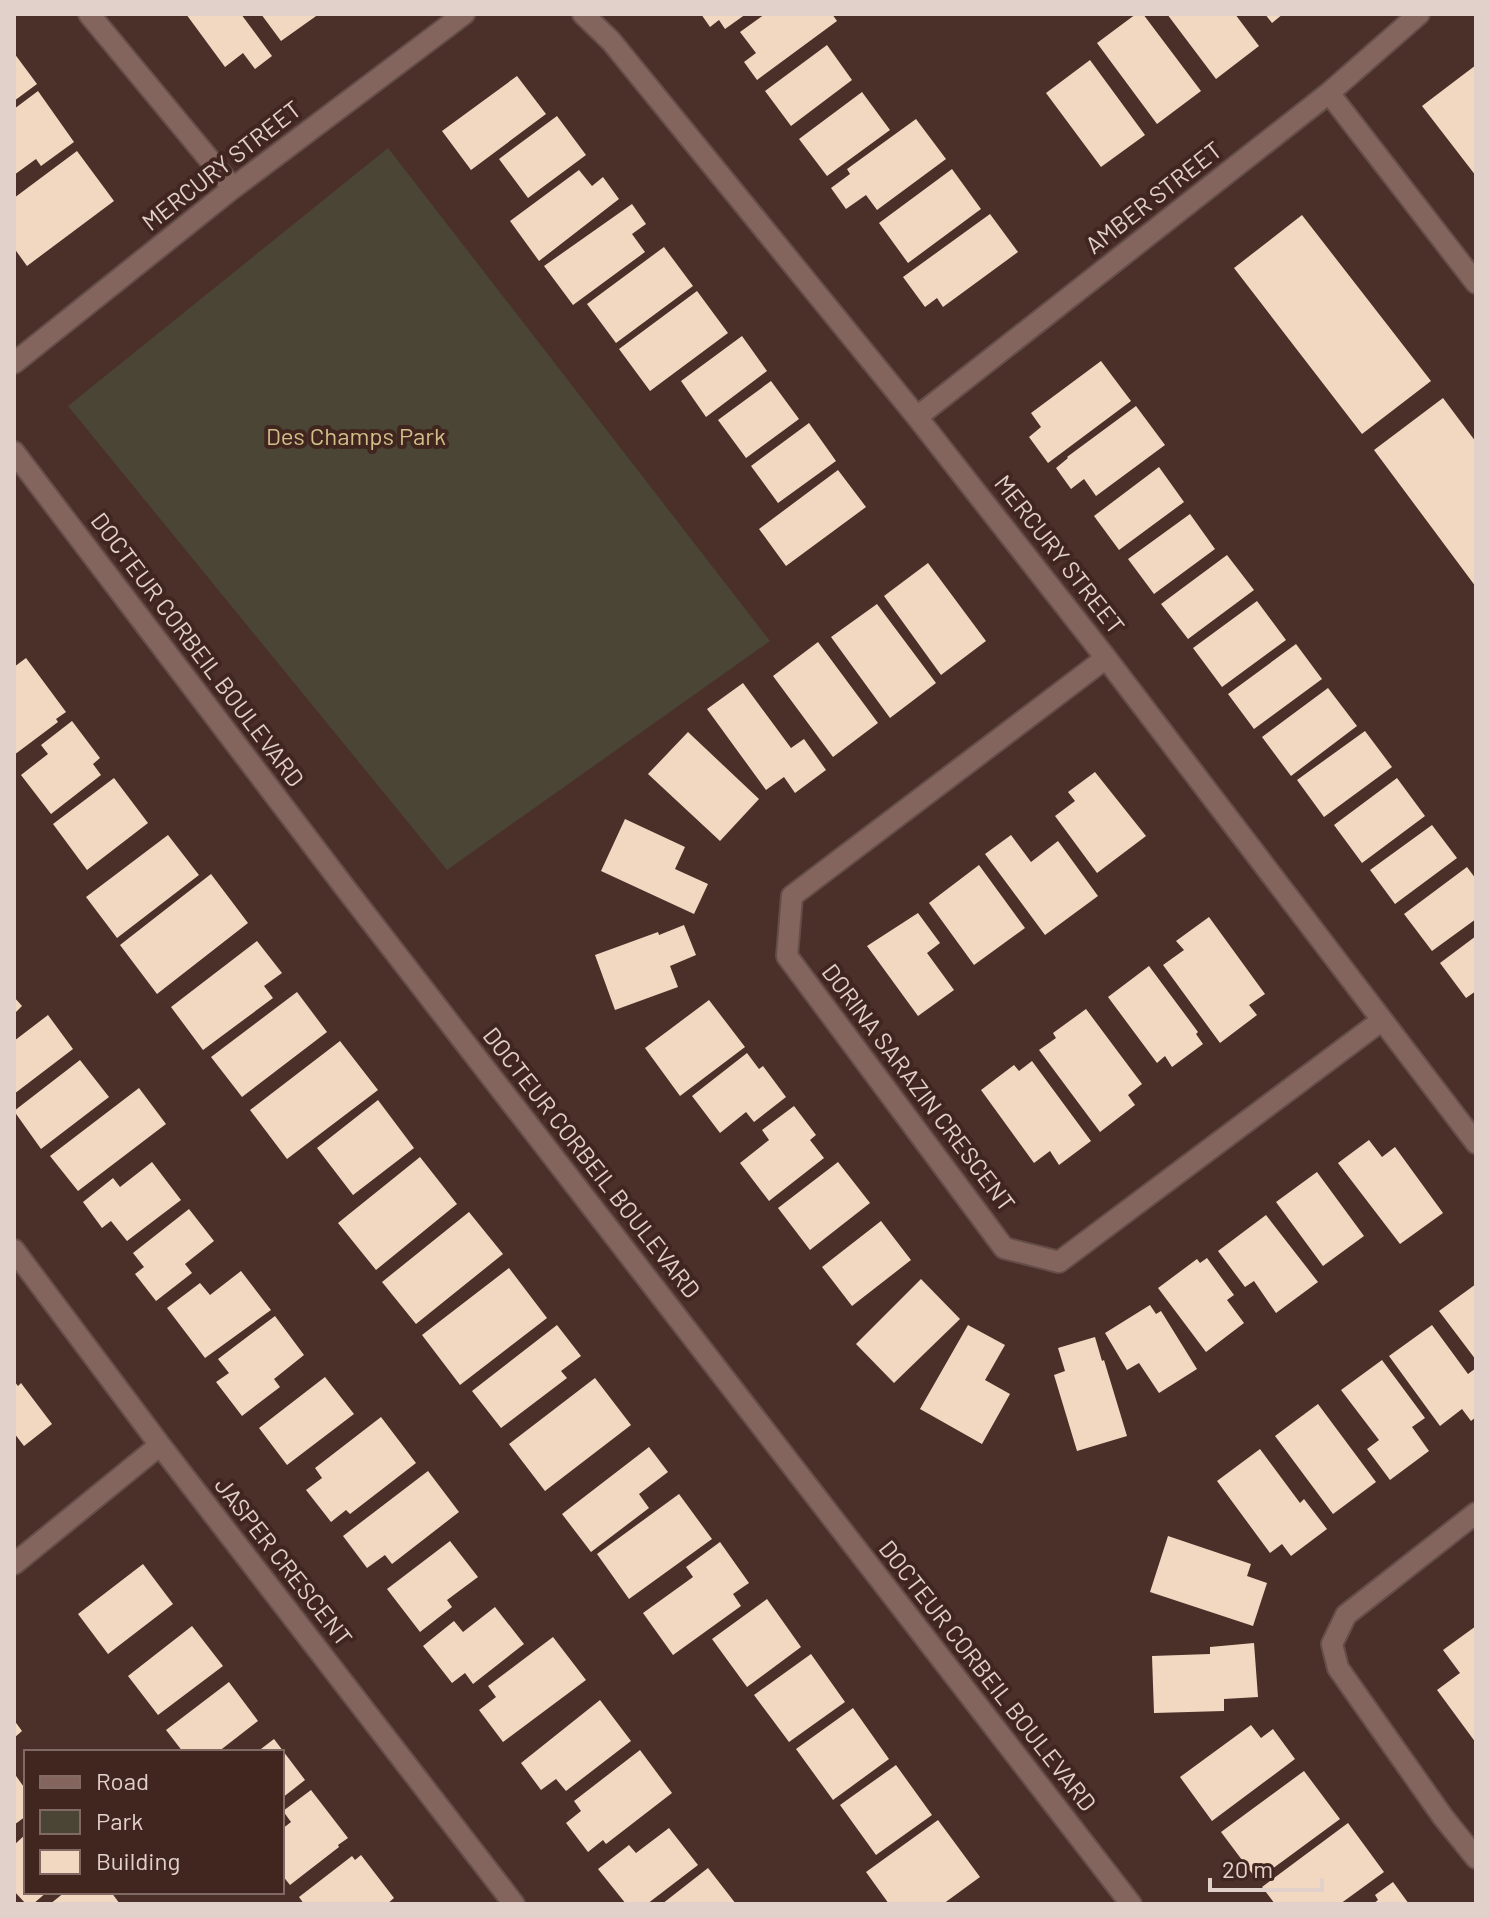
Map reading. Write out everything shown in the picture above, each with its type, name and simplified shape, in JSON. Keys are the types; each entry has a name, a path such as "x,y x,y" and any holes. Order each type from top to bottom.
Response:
{"street":[{"path":"89,14 233,188"},
{"name":"MERCURY STREET","path":"14,363 233,188 464,14"},
{"name":"MERCURY STREET","path":"583,14 611,41 917,417 1106,658 1476,1143"},
{"name":"AMBER STREET","path":"917,417 1329,93 1419,14"},
{"path":"1329,93 1476,283"},
{"name":"DOCTEUR CORBEIL BOULEVARD","path":"14,452 346,889 1131,1904"},
{"name":"DORINA SARAZIN CRESCENT","path":"1106,658 792,896 787,956 1004,1248 1059,1262 1381,1021"},
{"name":"JASPER CRESCENT","path":"14,1250 160,1445 514,1904"},
{"path":"14,1564 160,1445"},
{"path":"1476,1513 1346,1615 1332,1644 1338,1668 1443,1817 1476,1858"}],"green space":[{"name":"Des Champs Park","path":"388,148 770,641 447,870 68,406"}],"building":[{"path":"186,14 241,14 272,56 255,69 243,53 225,67"},
{"path":"261,14 319,14 281,41"},
{"path":"701,14 746,14 725,29 719,20 710,27"},
{"path":"765,14 832,14 837,21 757,80 744,62 756,53 740,32"},
{"path":"1136,14 1143,14 1201,91 1157,124 1097,43"},
{"path":"1167,14 1235,14 1259,46 1216,79"},
{"path":"1265,14 1283,14 1272,23"},
{"path":"827,45 852,80 791,126 765,91"},
{"path":"14,53 37,84 14,101"},
{"path":"1090,60 1145,135 1101,167 1046,93"},
{"path":"1476,65 1476,176 1422,106"},
{"path":"517,76 546,114 471,170 442,131"},
{"path":"38,91 74,142 41,166 36,159 14,175 14,109"},
{"path":"862,92 890,130 827,176 799,139"},
{"path":"557,116 586,155 528,198 499,159"},
{"path":"916,119 946,159 877,210 866,195 846,209 831,188 850,174 847,169"},
{"path":"77,151 114,201 27,266 14,248 14,198"},
{"path":"952,169 981,209 908,263 879,223"},
{"path":"579,170 592,186 603,177 619,199 539,261 510,221"},
{"path":"632,204 646,224 632,234 645,252 573,305 544,266"},
{"path":"990,214 1018,252 943,307 937,298 925,307 903,277"},
{"path":"1302,215 1431,381 1362,434 1234,268"},
{"path":"664,247 693,286 616,343 587,304"},
{"path":"697,291 728,333 650,391 619,349"},
{"path":"742,336 767,371 706,417 681,381"},
{"path":"1101,361 1131,401 1048,463 1029,437 1041,427 1031,413"},
{"path":"771,381 799,419 746,458 718,420"},
{"path":"1443,398 1476,442 1476,587 1374,450"},
{"path":"1136,406 1165,445 1096,496 1084,479 1071,489 1056,468"},
{"path":"809,423 836,461 778,503 751,466"},
{"path":"1159,467 1184,502 1119,550 1094,516"},
{"path":"838,470 866,507 786,566 759,529"},
{"path":"1190,514 1215,549 1154,594 1128,559"},
{"path":"1227,555 1254,590 1188,639 1161,604"},
{"path":"928,563 986,641 941,675 884,596"},
{"path":"1257,601 1286,640 1222,687 1193,648"},
{"path":"877,604 936,683 890,718 831,637"},
{"path":"818,642 878,723 833,757 773,676"},
{"path":"1296,644 1322,679 1254,729 1228,694"},
{"path":"26,658 66,712 56,719 58,722 14,755 14,667"},
{"path":"743,683 791,748 804,739 826,770 795,793 784,777 766,790 707,709"},
{"path":"1328,688 1357,726 1291,776 1262,737"},
{"path":"72,721 100,758 93,764 101,775 51,814 21,775 48,754 41,745"},
{"path":"1365,731 1392,767 1324,817 1297,780"},
{"path":"688,732 759,799 720,841 648,774"},
{"path":"1095,772 1146,836 1097,873 1055,816 1075,801 1068,792"},
{"path":"114,778 148,823 87,870 53,824"},
{"path":"1397,778 1425,816 1362,863 1334,825"},
{"path":"625,819 685,847 675,869 708,884 694,914 601,871"},
{"path":"1432,825 1457,858 1395,904 1370,870"},
{"path":"168,835 199,875 117,938 86,897"},
{"path":"1011,835 1031,862 1058,841 1098,896 1045,935 985,854"},
{"path":"979,865 1025,928 974,965 929,903"},
{"path":"1467,867 1476,879 1476,919 1432,951 1404,914"},
{"path":"211,874 248,923 157,994 120,945"},
{"path":"918,913 940,943 927,953 954,990 918,1016 867,946"},
{"path":"1209,917 1265,994 1249,1005 1257,1015 1220,1043 1163,965 1184,950 1176,941"},
{"path":"684,925 696,955 670,966 678,987 615,1010 595,955"},
{"path":"1476,936 1476,991 1466,998 1440,963"},
{"path":"257,941 282,973 264,986 273,998 203,1050 171,1007"},
{"path":"1149,966 1198,1032 1196,1034 1203,1044 1172,1067 1165,1056 1157,1063 1108,997"},
{"path":"297,992 327,1032 242,1097 211,1057"},
{"path":"14,997 22,1006 14,1014"},
{"path":"709,1000 745,1047 680,1096 645,1048"},
{"path":"1086,1009 1142,1084 1128,1095 1135,1105 1100,1132 1039,1050 1056,1038 1053,1033"},
{"path":"48,1015 73,1049 14,1094 14,1041"},
{"path":"340,1041 378,1090 287,1159 250,1110"},
{"path":"747,1053 759,1069 763,1066 786,1097 754,1122 746,1112 720,1133 692,1096"},
{"path":"80,1060 109,1097 41,1149 14,1111"},
{"path":"1032,1061 1091,1141 1059,1165 1050,1151 1034,1163 981,1090 1014,1065 1019,1071"},
{"path":"139,1088 166,1124 78,1191 50,1156"},
{"path":"378,1100 414,1148 353,1195 317,1148"},
{"path":"794,1106 816,1135 810,1140 824,1158 769,1201 740,1163 769,1140 762,1130"},
{"path":"1369,1140 1382,1157 1395,1147 1443,1213 1400,1244 1338,1163"},
{"path":"420,1157 457,1204 376,1270 338,1223"},
{"path":"152,1162 181,1200 127,1241 111,1221 102,1228 83,1202 113,1178 120,1187"},
{"path":"838,1162 870,1203 810,1250 778,1208"},
{"path":"1317,1172 1364,1236 1323,1266 1276,1202"},
{"path":"189,1209 214,1241 185,1264 192,1273 156,1301 135,1274 144,1267 133,1253"},
{"path":"469,1212 503,1254 416,1324 382,1282"},
{"path":"1266,1215 1318,1282 1276,1313 1254,1281 1245,1287 1218,1251"},
{"path":"881,1221 911,1260 852,1306 822,1267"},
{"path":"1207,1258 1234,1295 1227,1300 1244,1323 1206,1352 1158,1288 1197,1259 1200,1263"},
{"path":"509,1268 547,1318 460,1385 422,1335"},
{"path":"241,1271 271,1310 205,1358 167,1308 200,1283 210,1295"},
{"path":"921,1279 960,1319 894,1383 856,1344"},
{"path":"1476,1284 1476,1360 1439,1311"},
{"path":"1150,1305 1156,1314 1161,1311 1197,1369 1159,1393 1139,1363 1127,1370 1105,1333"},
{"path":"275,1316 304,1355 274,1379 280,1387 242,1416 216,1382 229,1373 218,1359"},
{"path":"557,1325 581,1356 561,1371 567,1378 501,1428 472,1391"},
{"path":"968,1325 1005,1345 985,1380 1010,1394 982,1444 920,1409"},
{"path":"1432,1325 1468,1374 1476,1368 1476,1417 1471,1421 1462,1409 1440,1426 1389,1356"},
{"path":"1095,1337 1127,1436 1077,1451 1054,1375 1065,1371 1058,1348"},
{"path":"1382,1360 1425,1418 1412,1427 1429,1451 1390,1480 1367,1449 1379,1440 1341,1390"},
{"path":"325,1377 354,1414 287,1465 259,1428"},
{"path":"595,1378 631,1425 545,1491 509,1444"},
{"path":"14,1381 18,1386 21,1383 52,1424 24,1446 14,1433"},
{"path":"1318,1404 1376,1482 1333,1514 1275,1436"},
{"path":"381,1417 416,1463 350,1514 346,1510 331,1522 306,1490 322,1478 315,1468"},
{"path":"649,1447 668,1472 639,1494 649,1508 591,1552 562,1514"},
{"path":"1260,1449 1300,1503 1304,1499 1327,1529 1291,1556 1282,1544 1270,1553 1217,1481"},
{"path":"428,1471 459,1512 392,1564 385,1555 367,1568 343,1536"},
{"path":"679,1494 712,1539 629,1599 597,1554"},
{"path":"1168,1536 1251,1564 1247,1576 1267,1583 1253,1626 1150,1592"},
{"path":"450,1541 478,1577 447,1600 452,1607 420,1632 387,1589"},
{"path":"720,1542 749,1583 733,1594 741,1606 673,1655 643,1613 693,1577 686,1567"},
{"path":"143,1564 173,1604 108,1654 78,1614"},
{"path":"767,1599 801,1647 747,1687 712,1639"},
{"path":"495,1607 524,1644 473,1684 465,1673 452,1683 423,1646 454,1621 463,1632"},
{"path":"192,1626 223,1666 158,1715 128,1676"},
{"path":"1476,1626 1476,1743 1437,1690 1460,1673 1443,1650"},
{"path":"553,1637 586,1680 503,1742 479,1710 496,1697 488,1686"},
{"path":"1254,1643 1258,1697 1224,1699 1224,1711 1154,1713 1152,1656 1210,1654 1210,1647"},
{"path":"811,1654 845,1702 789,1742 754,1695"},
{"path":"229,1682 258,1721 221,1750 181,1750 166,1730"},
{"path":"600,1700 631,1741 566,1791 556,1779 541,1790 521,1763"},
{"path":"853,1708 889,1759 833,1800 796,1749"},
{"path":"14,1720 22,1731 14,1738"},
{"path":"1251,1725 1261,1738 1273,1729 1295,1759 1212,1821 1180,1777"},
{"path":"274,1739 282,1750 260,1750"},
{"path":"640,1750 672,1793 606,1844 603,1840 588,1852 566,1823 581,1811 574,1801"},
{"path":"284,1752 305,1780 284,1796"},
{"path":"896,1765 932,1815 876,1855 840,1805"},
{"path":"1304,1771 1340,1819 1257,1880 1221,1832"},
{"path":"14,1773 24,1787 24,1818 14,1825"},
{"path":"311,1790 348,1838 290,1885 284,1878 284,1827 291,1822 284,1810"},
{"path":"938,1820 980,1877 943,1904 889,1904 866,1872"},
{"path":"1348,1823 1384,1872 1340,1904 1275,1904 1262,1887"},
{"path":"669,1828 698,1865 647,1904 626,1904 598,1869 629,1845 636,1853"},
{"path":"24,1836 24,1894 45,1894 33,1904 26,1904 14,1891 14,1845"},
{"path":"361,1855 394,1898 387,1904 304,1904 299,1897 352,1856 355,1860"},
{"path":"708,1868 736,1904 662,1904"},
{"path":"1393,1882 1409,1904 1373,1904 1378,1900 1375,1895"},
{"path":"62,1894 112,1894 120,1904 50,1904"}]}
